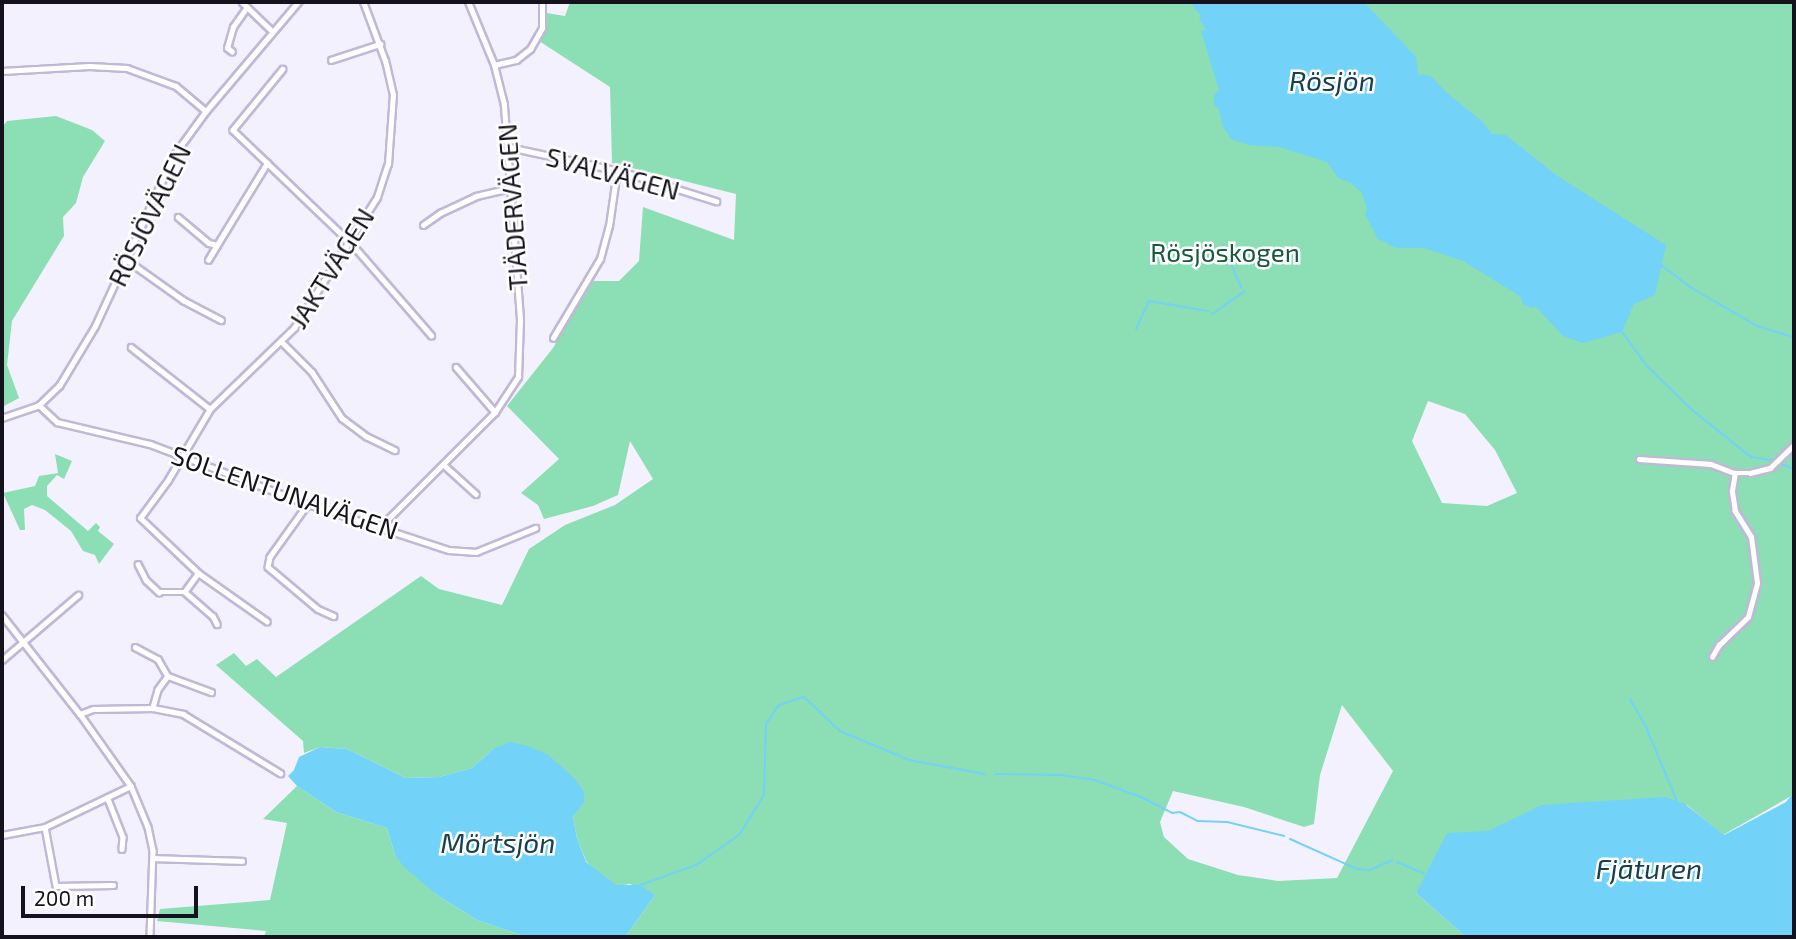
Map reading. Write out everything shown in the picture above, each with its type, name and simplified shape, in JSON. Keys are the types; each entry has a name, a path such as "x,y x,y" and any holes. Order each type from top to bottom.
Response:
{"street":[{"path":"242,2 271,30"},
{"name":"RÖSJÖVÄGEN","path":"2,418 39,405 59,386 127,260 174,155 205,110 271,30 298,2"},
{"name":"JAKTVÄGEN","path":"199,574 140,518 210,409 283,342 377,197 388,164 393,95 380,44 363,2"},
{"name":"TJÄDERVÄGEN","path":"381,526 495,412 518,377 520,319 505,105 494,65 468,2"},
{"path":"494,65 516,60 530,49 542,28 542,2"},
{"path":"232,52 227,48 233,27 247,6"},
{"path":"331,60 380,44"},
{"path":"2,71 89,66 127,68 176,86 205,110"},
{"path":"283,69 233,130 347,240 431,335"},
{"name":"SVALVÄGEN","path":"509,147 617,170 716,201"},
{"path":"208,260 267,163"},
{"path":"553,338 600,259 609,226 617,170"},
{"path":"424,225 440,213 476,195 511,188"},
{"path":"178,217 209,243 216,245"},
{"path":"127,260 183,300 221,320"},
{"path":"283,342 312,372 342,418 366,436 395,450"},
{"path":"131,347 210,409"},
{"path":"456,367 495,412"},
{"name":"SOLLENTUNAVÄGEN","path":"39,405 57,422 182,455 308,504 449,550 476,552 535,528"},
{"path":"1639,458 1711,464 1735,474 1770,468 1794,445"},
{"path":"444,465 476,494"},
{"path":"1712,657 1719,645 1748,617 1757,583 1751,537 1735,512 1732,491 1735,474"},
{"path":"308,504 270,557 268,567 318,609 334,616"},
{"path":"138,564 146,580 159,592 185,592 213,616 217,624"},
{"path":"185,592 199,574 267,622"},
{"path":"2,660 78,595"},
{"path":"2,615 80,714 131,786 148,827 153,858 150,937"},
{"path":"135,647 158,659 168,676 211,692"},
{"path":"153,708 158,690 168,676"},
{"path":"80,714 93,709 153,708 183,714 280,773"},
{"path":"2,835 45,827 131,786"},
{"path":"108,799 123,837 122,849"},
{"path":"45,827 56,886 113,885"},
{"path":"153,858 242,861"}],"green space":[{"name":"Rösjöskogen","path":"570,2 1794,2 1793,795 1723,835 1687,805 1491,830 1416,893 1466,937 625,937 655,895 630,884 616,886 596,872 586,861 577,838 573,817 583,802 493,749 472,768 439,777 406,778 347,749 320,747 304,753 303,741 216,665 234,653 246,666 257,659 276,677 421,576 439,589 502,605 529,549 565,525 615,505 653,479 630,441 618,495 593,506 544,519 538,505 521,493 559,459 507,406 553,348 593,281 619,281 639,261 643,207 734,240 736,194 612,163 610,87 539,41 543,34 546,13 565,16","holes":["1428,401 1465,414 1495,450 1517,493 1487,506 1442,503 1412,441","1342,705 1393,771 1337,878 1278,881 1238,875 1188,859 1164,837 1160,822 1173,791 1244,807 1304,827 1314,824 1320,775"]},
{"path":"56,116 92,130 105,141 83,177 76,203 63,217 64,236 12,321 7,365 19,398 4,406 2,127 7,121"},
{"path":"55,454 72,461 64,479 57,475 47,486 47,496 88,531 96,523 100,527 98,531 114,544 99,564 95,555 83,551 71,531 45,510 32,505 24,509 25,530 20,530 3,493 35,486 39,476 58,473"},
{"path":"297,786 336,812 387,828 395,855 437,895 477,920 527,937 264,937 266,931 157,921 160,909 270,900 287,823 263,819"}],"water":[{"name":"Rösjön","path":"1189,2 1364,2 1416,57 1418,74 1431,76 1447,93 1483,122 1492,134 1506,135 1556,175 1666,245 1655,295 1634,304 1622,332 1583,343 1563,336 1535,306 1531,308 1523,304 1520,296 1463,261 1424,248 1397,248 1378,239 1365,214 1367,209 1362,193 1351,183 1338,178 1327,162 1279,147 1248,145 1231,139 1222,125 1219,109 1214,105 1214,95 1219,90 1201,31 1206,30 1199,19 1201,16"},
{"name":"Mörtsjön","path":"510,742 548,755 574,778 584,792 584,802 573,817 586,862 616,885 640,885 655,895 625,937 527,937 477,920 437,895 404,867 395,855 387,828 336,812 297,786 288,776 294,770 299,757 320,747 347,749 406,778 439,777 472,768 493,749"},
{"name":"Fjäturen","path":"1794,792 1794,937 1466,937 1416,893 1447,833 1488,831 1542,805 1665,797 1685,804 1724,835 1786,802"}],"waterway":[{"path":"1223,245 1241,287"},
{"path":"1661,265 1690,287 1757,326 1794,337"},
{"path":"1212,314 1245,291"},
{"path":"1142,316 1149,301 1208,311"},
{"path":"1136,329 1141,318"},
{"path":"1622,332 1647,366 1691,409 1751,457 1772,460"},
{"path":"1781,464 1794,469"},
{"path":"640,885 696,865 739,835 764,795 766,724 779,705 804,697 840,731 909,760 985,774"},
{"path":"1630,699 1646,727 1677,801"},
{"path":"995,774 1060,775 1095,780 1141,797 1172,813 1180,812 1198,821 1227,822 1284,836"},
{"path":"1290,839 1357,869 1370,870 1392,860"},
{"path":"1397,862 1425,874"}]}
